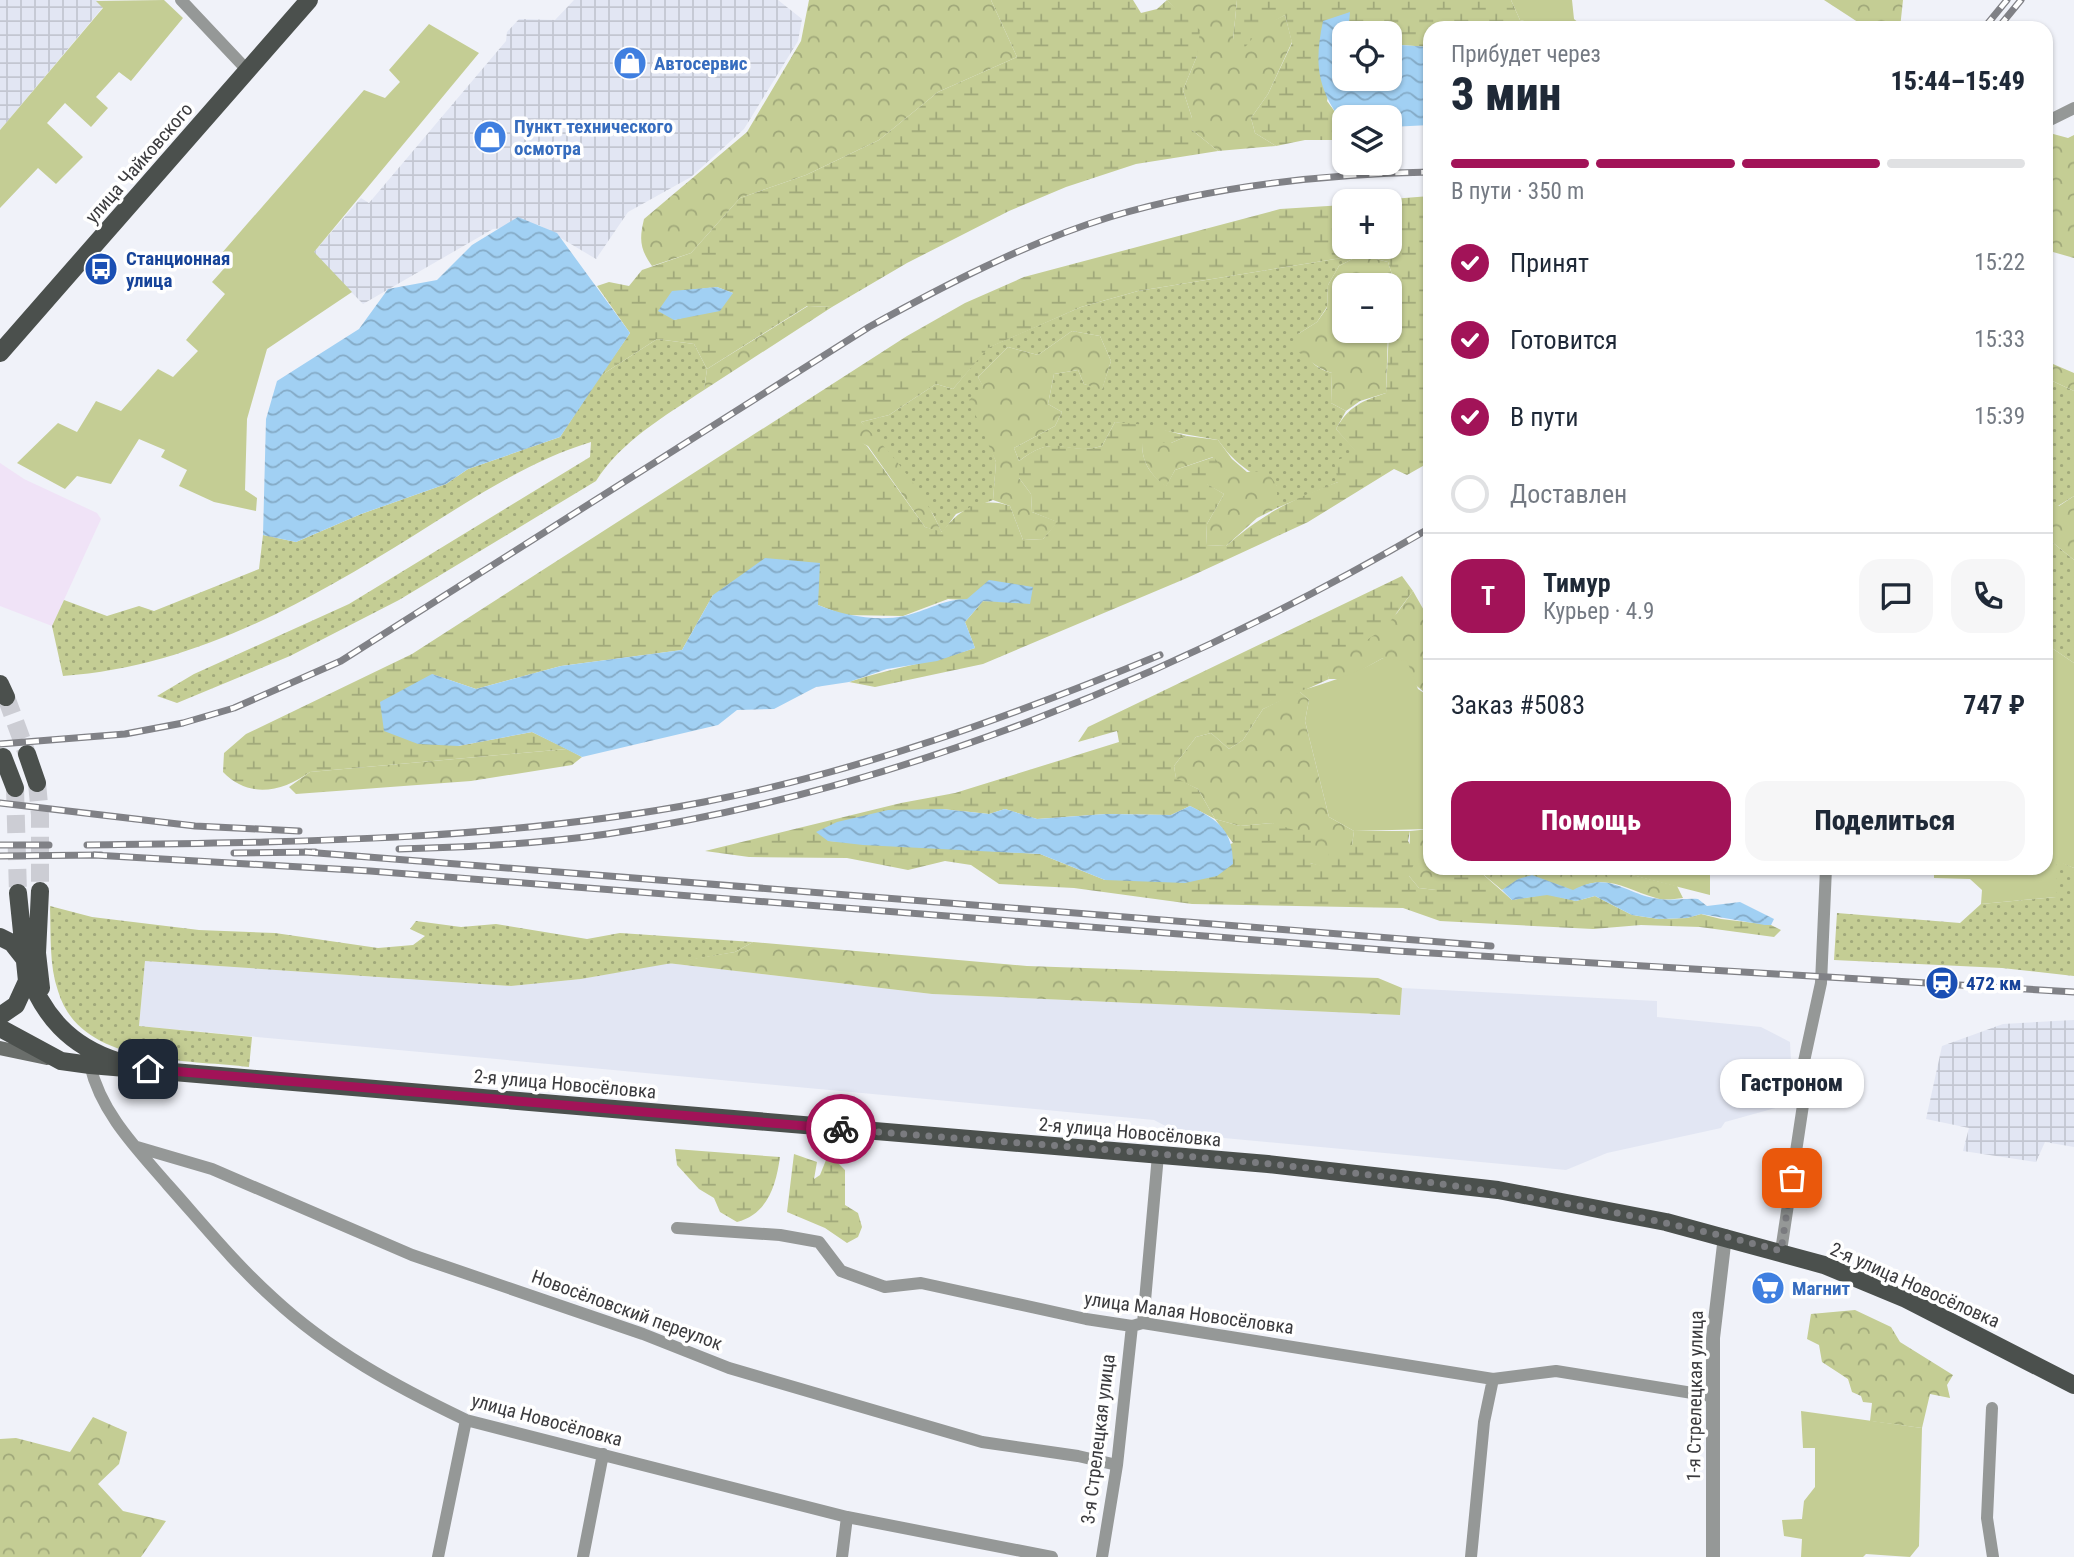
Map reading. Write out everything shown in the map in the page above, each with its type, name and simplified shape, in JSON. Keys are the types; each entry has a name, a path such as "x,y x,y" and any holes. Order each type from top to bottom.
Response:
{"main road":[{"name":"улица Чайковского","path":"0,353 309,0"},
{"path":"27,754 37,783"},
{"path":"4,757 15,788"},
{"path":"40,891 39,978 55,1023"},
{"path":"0,1016 16,1006 23,995 24,963 18,893"},
{"path":"0,937 12,943 24,963"},
{"name":"2-я улица Новосёловка","path":"24,963 41,1004 73,1041 98,1055 148,1069"},
{"name":"2-я улица Новосёловка","path":"0,1028 61,1061"},
{"name":"2-я улица Новосёловка","path":"0,1048 90,1065 1158,1155 1498,1190 1611,1210 1781,1251 1906,1299 2074,1385"}],"street":[{"path":"181,0 248,71"},
{"path":"2053,118 2074,108"},
{"path":"1781,1251 1803,1105 1803,1066 1821,983 1826,875"},
{"name":"улица Новосёловка","path":"90,1065 103,1101 136,1147 213,1236 282,1307 359,1364 411,1394 466,1420 847,1517 1052,1557"},
{"name":"Новосёловский переулок","path":"136,1147 212,1169 412,1255 643,1334 729,1368 982,1442 1079,1456 1117,1465"},
{"name":"3-я Стрелецкая улица","path":"1102,1557 1138,1324 1158,1155"},
{"name":"улица Малая Новосёловка","path":"677,1228 780,1235 819,1242 841,1270 885,1287 921,1283 1086,1319 1138,1324 1493,1379 1556,1371 1712,1396"},
{"name":"1-я Стрелецкая улица","path":"1713,1557 1712,1396 1717,1292 1725,1236"},
{"path":"1471,1557 1483,1422 1493,1379"},
{"path":"1993,1408 1987,1518 1993,1557"},
{"path":"438,1557 466,1420"},
{"path":"583,1557 603,1454"},
{"path":"842,1557 847,1517"}],"shaded area":[{"path":"0,0 97,0 103,7 0,130"},
{"path":"574,0 778,0 802,19 798,41 744,129 691,177 628,212 596,259 539,225 493,229 363,304 313,253 361,198 369,203 506,41 507,32 519,19 555,20"},
{"path":"0,463 24,479 97,513 101,519 52,626 0,606"},
{"path":"145,961 511,986 581,979 667,963 932,994 1400,1015 1402,988 1657,1001 1657,1017 1761,1027 1790,1042 1793,1103 1725,1122 1721,1128 1607,1153 1566,1170 1181,1134 1154,1120 139,1026"},
{"path":"2074,1020 2074,1147 2045,1142 2036,1162 1963,1151 1969,1128 1926,1119 1942,1046 2003,1024"}],"green space":[{"path":"164,0 183,18 131,81 119,72 96,97 108,108 91,127 65,103 47,123 83,157 56,184 38,168 0,208 0,130 103,8 96,1"},
{"path":"809,0 991,0 1017,57 938,92 879,140 806,175 740,198 691,253 652,266 642,244 644,219 747,132 801,41"},
{"path":"991,0 1133,0 1141,13 1157,9 1167,0 1200,30 1197,56 1183,90 1192,118 1192,130 1218,151 1136,164 1066,187 1009,211 907,263 832,307 807,306 707,369 694,344 657,339 600,376 630,333 597,286 609,282 629,286 642,270 691,253 740,198 806,175 879,140 938,92 1017,57","holes":["717,287 733,293 693,315 674,320 672,292"]},
{"path":"1167,0 1237,0 1233,40 1285,15 1292,42 1268,94 1251,118 1255,133 1276,146 1218,151 1192,130 1192,118 1183,90 1197,56 1179,12"},
{"path":"1237,0 1511,0 1520,20 1524,21 1423,21 1423,47 1402,45 1402,21 1349,21 1349,13 1347,21 1332,21 1332,81 1327,101 1332,108 1332,140 1305,140 1276,146 1255,133 1251,118 1268,94 1292,43 1285,15 1260,29 1242,51 1233,40"},
{"path":"1511,0 1572,0 1576,21 1524,21 1520,20"},
{"path":"1824,0 1903,0 1901,21 1856,21"},
{"path":"429,24 479,53 314,252 352,292 267,349 247,419 245,490 257,498 256,511 214,502 179,486 187,470 161,457 165,450 139,439 111,484 77,476 65,489 17,463 58,423 77,432 96,401 121,411 158,369 173,377 198,351 186,340 225,294 212,282 229,263 221,254 364,90 385,98 400,82 389,70"},
{"path":"2053,134 2068,138 2074,135 2074,258 2053,252"},
{"path":"1423,197 1423,466 1407,475 1394,469 1308,522 1187,578 983,664 875,687 849,682 975,648 965,622 983,601 948,599 903,616 844,615 818,605 713,595 682,650 561,666 476,689 432,674 458,746 532,732 567,749 310,772 288,784 266,790 244,786 223,772 224,753 246,734 412,654 907,336 965,303 1024,277 1280,209 1332,206 1332,259 1335,259 1138,291 1081,307 988,348 953,389 936,384 889,415 861,422 848,433 867,446 925,527 942,532 963,511 980,504 999,503 1010,506 1023,540 1043,539 1057,522 1032,512 1031,494 1019,478 1019,461 1032,452 1052,446 1102,446 1115,422 1146,425 1187,436 1171,443 1142,443 1146,462 1152,473 1166,486 1175,470 1214,457 1220,466 1207,484 1224,494 1207,524 1206,545 1226,546 1279,508 1338,482 1334,461 1357,453 1336,429 1357,405 1386,393 1388,343 1402,343 1402,273 1392,273 1388,262 1376,259 1402,259 1402,198"},
{"path":"1335,259 1352,259 1332,273 1328,285 1327,307 1317,322 1298,334 1313,364 1332,373 1331,403 1346,411 1336,429 1358,453 1338,482 1277,508 1277,486 1244,468 1218,440 1115,422 1102,446 1079,449 1052,446 1032,452 1019,461 1014,448 1055,426 1062,412 1048,404 1054,374 1078,370 1084,384 1102,389 1111,361 1100,336 1072,331 1038,355 1008,347 978,377 983,386 986,435 996,462 993,500 956,514 942,533 933,514 861,422 889,415 936,384 953,389 987,348 1081,307 1138,291"},
{"path":"1352,259 1376,259 1388,262 1392,273 1335,273 1339,266"},
{"path":"1332,278 1332,343 1388,343 1386,393 1360,401 1346,411 1331,403 1332,373 1316,366 1294,349 1298,334 1317,322 1327,308 1328,285"},
{"path":"808,306 832,307 704,390 707,369"},
{"path":"1072,331 1100,336 1111,361 1102,390 1084,384 1078,370 1054,374 1048,404 1062,412 1055,426 1014,448 1019,461 1019,478 1031,494 1032,512 1058,522 1043,539 1023,540 1010,506 993,500 996,462 969,400 983,387 978,377 1008,347 1038,355"},
{"path":"657,339 694,344 707,369 704,390 631,441 596,481 399,600 290,656 177,703 157,696 194,674 349,604 590,457 591,442 522,471 331,585 246,628 157,660 111,670 63,676 52,626 64,600 107,616 139,606 154,611 259,569 263,535 296,542 361,514 446,484 468,469 560,437 600,376"},
{"path":"2053,364 2074,373 2074,391 2053,381"},
{"path":"2053,381 2074,391 2074,496 2058,506 2053,503"},
{"path":"806,418 861,422 906,474 926,502 942,533 925,527 868,446"},
{"path":"1187,436 1218,440 1232,459 1247,472 1267,471 1277,486 1277,508 1257,518 1226,546 1206,545 1207,524 1224,494 1206,484 1213,457 1175,470 1166,487 1146,463 1142,443 1171,443"},
{"path":"2074,496 2074,560 2053,543 2053,503 2059,506"},
{"path":"2053,543 2074,560 2074,663 2053,649"},
{"path":"1402,576 1413,591 1386,627 1326,668 1329,679 1263,709 1243,740 1229,749 1211,733 1196,737 1174,766 1176,778 1198,789 1215,819 1240,826 1273,823 1312,836 1310,863 1323,866 1331,849 1352,845 1354,831 1410,831 1408,841 1417,856 1409,876 1419,888 1436,890 1438,877 1484,875 1512,900 1547,894 1576,901 1595,896 1632,915 1659,919 1687,918 1701,914 1771,925 1781,930 1774,937 1700,927 1641,925 1593,929 1440,921 1403,908 1192,904 1074,888 999,884 971,865 945,861 908,870 847,858 749,857 705,851 901,803 955,793 1119,742 1117,731 1078,742 1088,727","holes":["1190,806 1215,819 1233,843 1139,880 1105,880 1040,854 829,841 942,809 989,814 1005,809 1037,819 1106,814 1171,815"]},
{"path":"1413,591 1423,609 1423,691 1383,658 1345,679 1329,679 1325,668 1397,613"},
{"path":"2053,649 2074,663 2074,868 2056,861 2056,897 1981,904 1982,890 1970,879 1934,878 1934,875 2053,875"},
{"path":"1383,658 1407,661 1418,689 1423,692 1423,829 1354,831 1329,817 1305,721 1309,700 1299,691 1362,669"},
{"path":"1299,691 1309,700 1305,721 1329,817 1354,831 1352,845 1323,867 1310,863 1273,823 1240,826 1215,819 1198,789 1176,779 1174,766 1196,737 1211,733 1229,749 1243,740 1263,709"},
{"path":"567,749 582,757 572,765 471,781 296,794 289,787 310,772"},
{"path":"1423,830 1423,875 1468,875 1436,890 1419,888 1409,876 1410,831"},
{"path":"2056,860 2074,868 2074,976 2002,968 1834,960 1837,913 1960,923 1981,904 2056,897"},
{"path":"1484,875 1632,875 1677,886 1683,898 1659,899 1605,882 1584,885 1573,891 1537,878 1522,880 1502,890"},
{"path":"1631,875 1710,875 1710,895"},
{"path":"50,906 92,917 199,930 275,933 378,948 413,945 425,936 410,929 416,921 461,927 496,924 587,939 620,933 753,942 735,952 581,979 511,986 145,961 139,1026 252,1037 249,1067 138,1054 111,1046 88,1033 70,1015 55,981"},
{"path":"753,942 1027,966 1378,978 1402,988 1400,1015 932,994 667,963 735,952"},
{"path":"675,1149 780,1157 769,1197 756,1212 737,1222 720,1212 714,1198 699,1189 677,1165"},
{"path":"794,1154 817,1162 814,1179 820,1175 826,1160 835,1160 845,1170 845,1205 858,1213 862,1227 858,1237 847,1243 825,1228 787,1212"},
{"path":"1855,1310 1891,1327 1900,1342 1953,1375 1947,1385 1950,1398 1930,1394 1922,1428 1870,1421 1872,1403 1863,1402 1861,1396 1852,1392 1848,1379 1822,1362 1819,1345 1807,1339 1811,1314"},
{"path":"1801,1411 1922,1428 1919,1546 1910,1557 1866,1554 1863,1557 1801,1557 1802,1539 1784,1536 1782,1520 1802,1519 1804,1501 1815,1487 1815,1448 1803,1448"},
{"path":"93,1417 127,1432 119,1464 98,1484 123,1511 166,1521 141,1557 0,1557 0,1439 16,1438 70,1452"}],"water":[{"path":"1350,12 1349,21 1332,21 1332,91 1402,91 1402,45 1423,47 1423,125 1402,126 1402,105 1332,106 1320,76 1320,36 1323,21"},
{"path":"518,217 557,233 630,333 560,437 468,469 446,484 361,514 296,542 263,535 266,419 277,381 359,329 388,289 437,280 472,245"},
{"path":"717,287 733,293 720,311 674,320 658,311 672,291"},
{"path":"765,558 820,563 818,605 871,618 894,618 950,601 967,599 989,580 1033,587 1030,604 983,601 965,622 975,648 937,661 887,669 849,682 816,687 774,709 737,710 718,725 582,757 532,732 458,746 418,744 384,731 380,702 432,674 476,689 561,666 682,650 713,595"},
{"path":"1190,806 1209,816 1227,834 1233,864 1217,876 1185,883 1105,880 1040,854 863,845 828,841 816,832 837,822 888,810 942,809 989,814 1005,809 1037,819 1106,814 1171,815"},
{"path":"1532,875 1573,890 1597,882 1617,885 1659,899 1698,899 1707,906 1740,902 1774,919 1771,925 1765,925 1701,914 1687,918 1659,919 1632,915 1595,896 1576,901 1547,895 1512,900 1502,890 1518,879"}],"tunnel":[{"path":"6,697 27,754"},
{"path":"37,783 40,815 40,891"},
{"path":"15,788 18,893"}],"railway":[{"path":"1990,21 2007,0"},
{"path":"2004,21 2021,0"},
{"path":"0,744 125,734 183,723 234,708 341,661 869,327 957,281 1048,239 1149,206 1228,190 1309,179 1423,172"},
{"path":"399,849 503,844 607,834 715,815 822,789 928,757 1033,720 1135,678 1236,632 1334,582 1423,532"},
{"path":"87,845 319,840 474,832 628,815 704,802 821,775 936,740 1160,655"},
{"path":"0,803 195,826 299,831"},
{"path":"0,845 49,845"},
{"path":"305,852 1491,946"},
{"path":"234,853 315,852"},
{"path":"94,855 370,871 1397,951 2074,992"},
{"path":"0,856 101,855"}],"way so far":[{"path":"841,1129 1268,1164 1498,1190 1611,1210 1781,1251 1792,1178"}],"place":[{"name":"Автосервис","path":"630,63"},
{"name":"Пункт технического осмотра","path":"490,137"},
{"name":"Станционная улица","path":"101,269"},
{"name":"472 км","path":"1942,983"},
{"name":"Гастроном","path":"1792,1178"},
{"name":"Магнит","path":"1768,1288"}],"route":[{"path":"148,1069 841,1129"}]}
